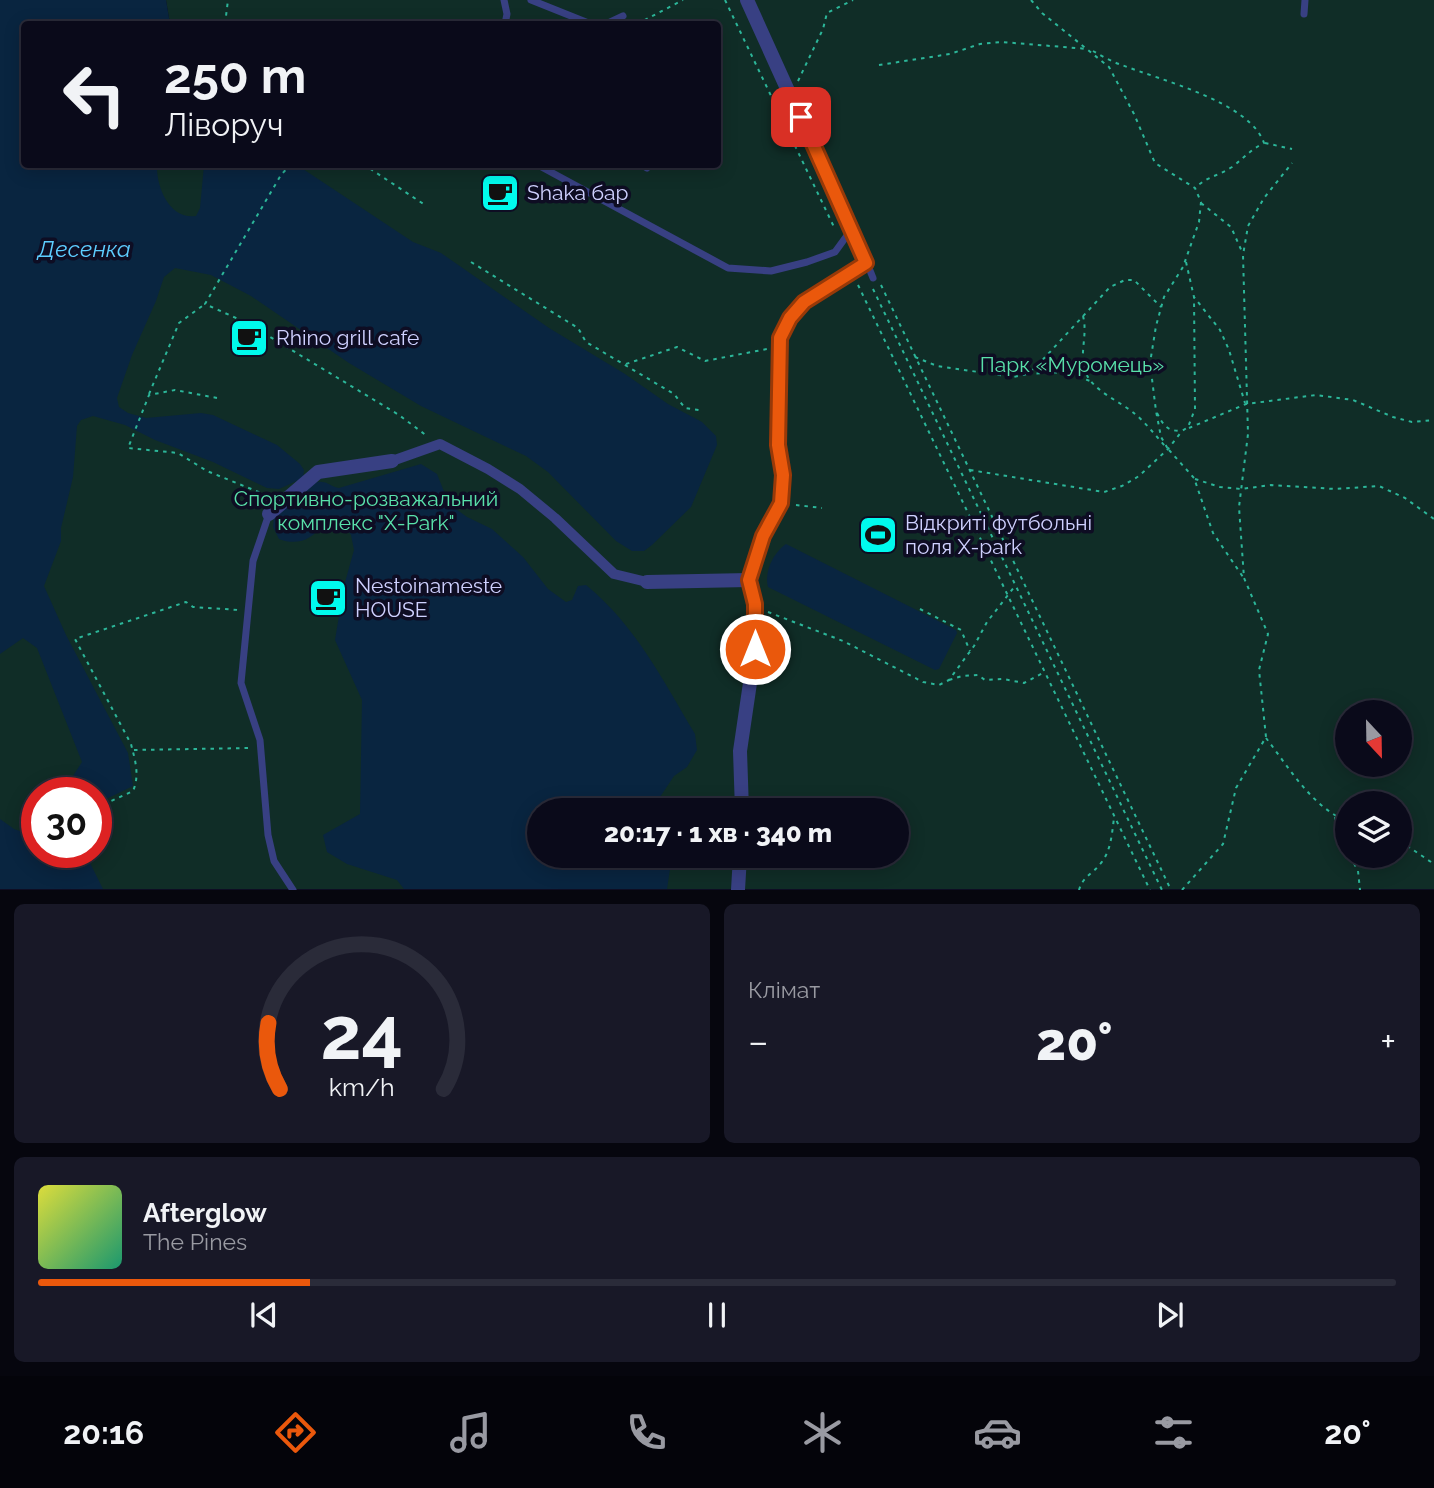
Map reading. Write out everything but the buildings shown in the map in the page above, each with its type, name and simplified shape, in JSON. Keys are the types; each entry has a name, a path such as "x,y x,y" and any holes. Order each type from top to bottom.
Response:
{"street":[{"path":"742,798 740,751 755,649 755,604 749,580 763,536 781,503 783,475 778,445 780,346 783,328 804,302 866,263 747,0"},
{"path":"269,514 318,472 392,461 440,444 520,489 614,574 647,582 749,580"},
{"path":"738,890 739,868"}],"lane":[{"path":"504,0 506,21"},
{"path":"531,0 584,21"},
{"path":"1304,14 1305,0"},
{"path":"612,21 623,16"},
{"path":"543,168 728,268 771,271 807,262 835,252 851,229"},
{"path":"866,263 873,278"},
{"path":"269,514 253,561 241,683 260,740 268,835 274,861 293,890"}],"path":[{"path":"225,21 228,0"},
{"path":"643,21 683,0"},
{"path":"725,0 842,243"},
{"path":"791,94 823,29 827,13 853,0"},
{"path":"1031,0 1042,13 1109,66 1155,163 1195,188 1201,202 1231,227 1243,255"},
{"path":"879,65 950,54 980,44 1002,42 1088,49 1121,65 1188,87 1253,124 1264,143"},
{"path":"1195,188 1204,180 1231,168 1248,151 1264,143 1292,149"},
{"path":"1244,578 1239,507 1248,434 1243,255 1248,226 1264,198 1292,163"},
{"path":"281,501 206,471 178,453 128,447 179,323 205,304 287,168"},
{"path":"369,168 425,205"},
{"path":"1168,449 1161,437 1150,363 1164,297 1186,259 1199,222 1201,202"},
{"path":"970,470 1104,492 1139,476 1168,449 1188,427 1195,408 1194,297 1186,259"},
{"path":"471,262 578,328 586,342 674,394 685,408 699,410"},
{"path":"1162,890 872,286 873,278 880,283 1171,890"},
{"path":"855,279 1150,890"},
{"path":"1027,374 1110,287 1125,280 1134,281 1161,308"},
{"path":"1194,297 1220,330 1246,404"},
{"path":"205,304 247,323 399,415 440,444"},
{"path":"1083,316 1086,326 1083,360 1085,373 1092,382 1135,414 1194,478 1213,533 1244,578 1268,634 1259,670 1266,737 1304,789 1335,816"},
{"path":"625,365 677,347 705,360 780,346"},
{"path":"915,357 937,366 1013,377 1065,372 1092,382"},
{"path":"149,395 174,390 217,398"},
{"path":"1156,411 1163,424 1171,431 1182,431 1246,404 1316,395 1353,400 1412,422 1434,420"},
{"path":"1194,478 1220,488 1241,489 1271,485 1335,489 1379,486 1405,498 1434,519"},
{"path":"781,503 822,508"},
{"path":"949,680 971,651 987,622 1016,585"},
{"path":"112,801 133,791 138,780 133,750 75,639 187,602 193,607 247,611"},
{"path":"755,604 772,614 843,640 923,682 939,685 962,676 978,675 985,680 1003,679 1024,683 1044,673"},
{"path":"920,608 961,630 971,651"},
{"path":"1182,890 1223,844 1237,788 1266,737"},
{"path":"133,750 261,748"},
{"path":"1079,890 1082,879 1101,863 1109,849 1115,815"},
{"path":"1412,849 1434,864"},
{"path":"1356,868 1360,890"}],"green space":[{"name":"Парк «Муромець»","path":"166,0 1434,0 1434,889 0,889 0,504 123,168 721,168 721,21 170,21"}],"water":[{"name":"Десенка","path":"0,0 166,0 170,21 21,21 21,168 157,168 166,200 178,213 196,216 200,208 204,168 300,168 413,242 441,253 549,328 625,374 668,404 702,422 716,436 717,445 691,507 644,551 632,551 616,541 548,472 526,456 421,406 349,363 251,296 211,275 175,268 164,277 132,355 117,398 119,407 128,413 146,418 201,413 213,415 277,445 300,464 304,470 303,478 279,489 267,488 125,425 93,416 81,420 77,426 73,477 61,528 61,541 44,586 66,635 128,753 133,786 112,796 112,777 72,777 82,762 37,648 23,638 0,654"},
{"path":"421,464 437,474 449,504 467,517 492,529 523,557 548,589 566,602 572,600 578,586 586,585 604,601 634,636 695,734 697,750 687,767 674,776 660,798 527,798 527,868 670,868 667,889 404,889 397,880 347,864 327,852 323,835 360,814 362,700 335,640 344,586 354,550 351,535 343,523 332,520 323,523 314,534 304,540 292,542 279,539 273,527 274,515 304,489 317,482 339,488"},
{"path":"786,544 956,630 957,633 939,669 935,670 768,587 767,575 771,563 777,552"},
{"path":"0,819 21,831 21,868 92,868 103,889 0,889"}],"place":[{"name":"Shaka бар","path":"500,193"},
{"name":"Rhino grill cafe","path":"249,338"},
{"name":"Відкриті футбольні поля X-park","path":"878,535"},
{"name":"Nestoinameste HOUSE","path":"328,598"}],"route":[{"path":"755,649 755,604 749,580 763,536 781,503 783,475 778,445 780,338 783,328 804,302 866,263 801,117"}],"park label":[{"name":"Спортивно-розважальний комплекс \"Х-Park\"","path":"366,511"}]}
